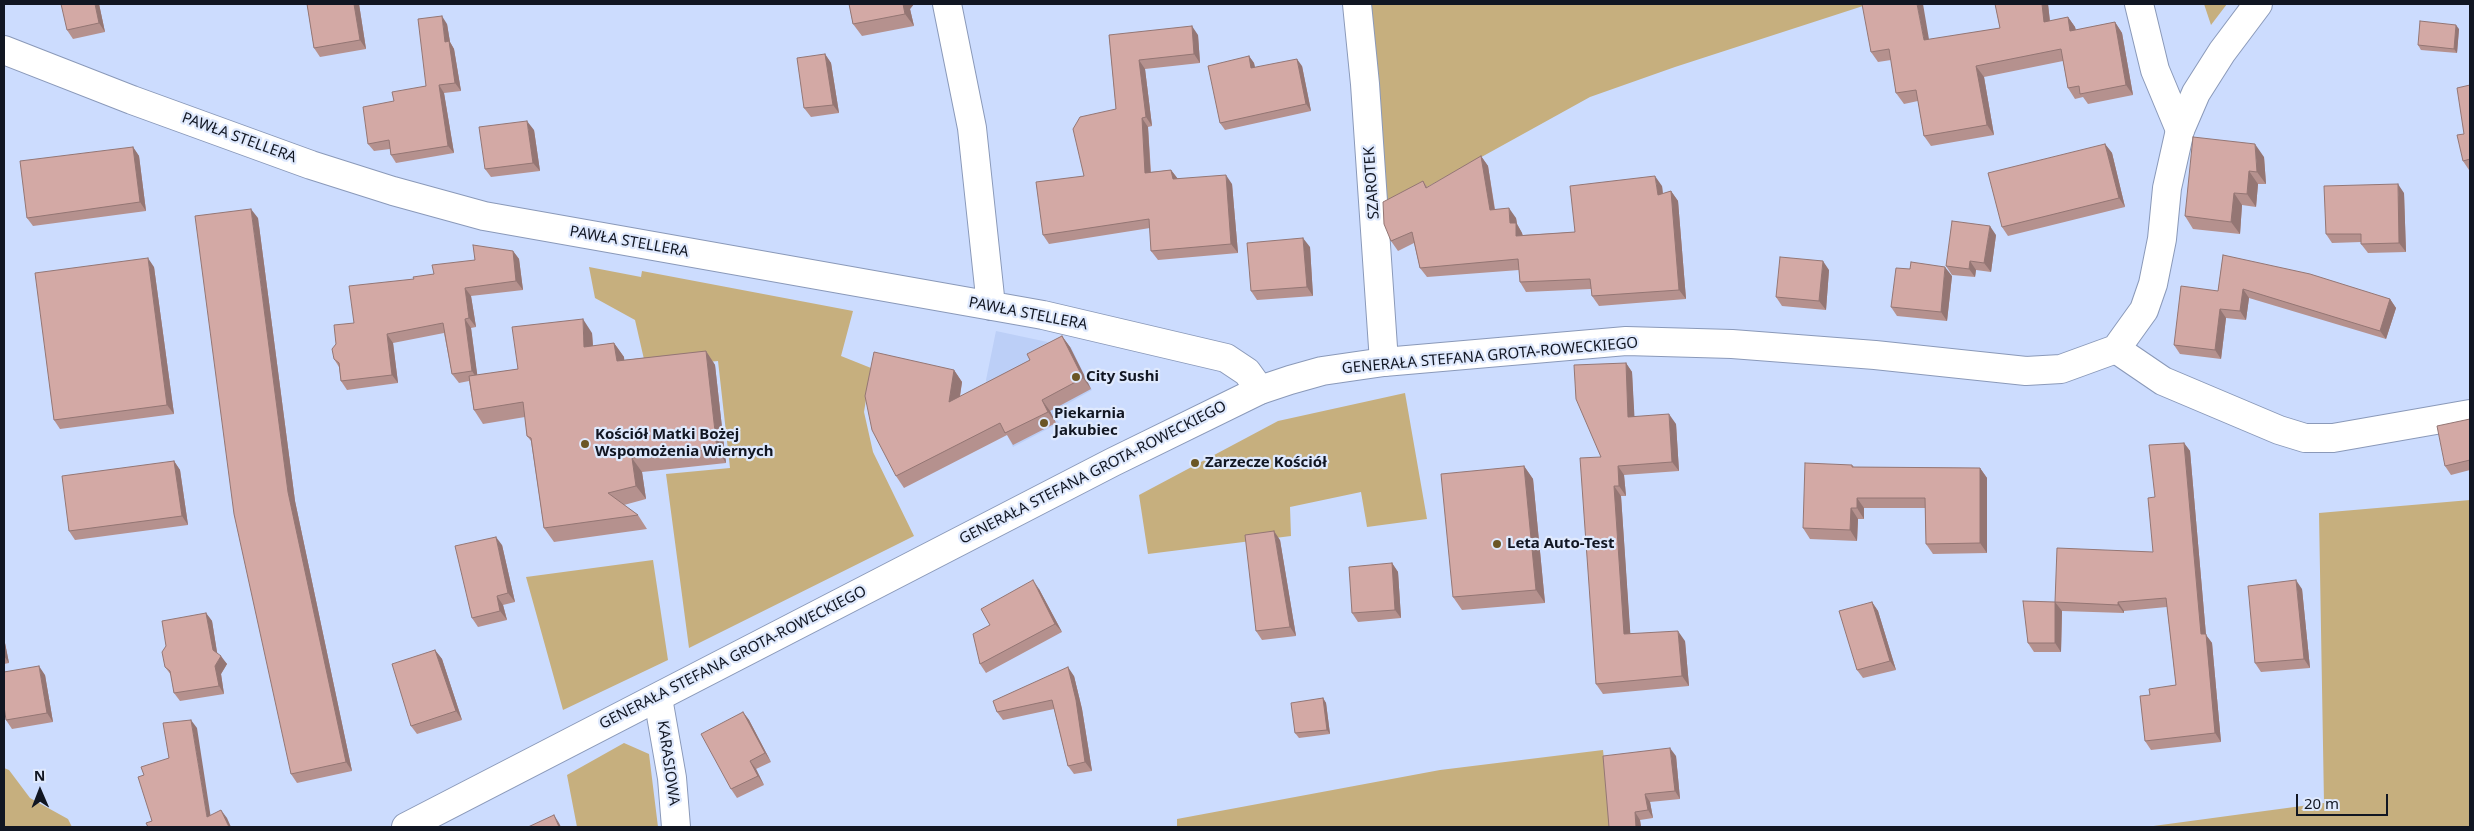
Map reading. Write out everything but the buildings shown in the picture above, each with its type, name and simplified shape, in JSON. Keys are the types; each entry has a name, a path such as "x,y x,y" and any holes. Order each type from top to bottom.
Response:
{"street":[{"path":"947,4 972,128 990,306"},
{"name":"SZAROTEK","path":"1357,4 1365,84 1384,362"},
{"path":"2139,4 2154,70 2180,130"},
{"path":"2258,4 2222,52 2196,93 2180,130 2167,188 2162,239 2153,284 2144,310 2116,349 2163,381 2278,430 2305,438 2333,438 2470,414"},
{"name":"PAWŁA STELLERA","path":"4,50 132,100 311,165 393,191 484,216 1043,315 1226,358 1247,372 1260,390"},
{"name":"GENERAŁA STEFANA GROTA-ROWECKIEGO","path":"406,827 995,522 1260,390 1322,371 1384,362 1626,342 1742,345 1875,355 2026,371 2061,369 2116,349"},
{"name":"KARASIOWA","path":"658,698 672,778 676,827"}],"shaded area":[{"path":"1371,4 1863,4 1863,6 1675,67 1590,97 1382,212"},
{"path":"2204,4 2227,4 2211,25"},
{"path":"589,267 641,277 642,271 853,311 841,356 871,368 864,412 873,452 914,536 689,648 666,474 730,468 718,361 646,368 635,320 595,298"},
{"path":"996,331 1071,347 1092,390 1053,412 1059,423 1013,447 990,400 986,380"},
{"path":"1405,393 1427,519 1367,527 1361,492 1290,507 1291,536 1148,554 1139,495 1278,421"},
{"path":"2470,500 2470,827 2146,827 2324,803 2319,513"},
{"path":"653,560 668,660 563,710 526,577"},
{"path":"624,743 649,754 658,827 577,827 567,775"},
{"path":"1603,750 1611,827 1177,827 1177,819 1440,770"},
{"path":"4,768 9,770 30,798 68,819 72,827 4,827"}],"place":[{"name":"City Sushi","path":"1076,377"},
{"name":"Piekarnia Jakubiec","path":"1044,423"},
{"name":"Kościół Matki Bożej Wspomożenia Wiernych","path":"585,444"},
{"name":"Zarzecze Kościół","path":"1195,463"},
{"name":"Leta Auto-Test","path":"1497,544"}]}
